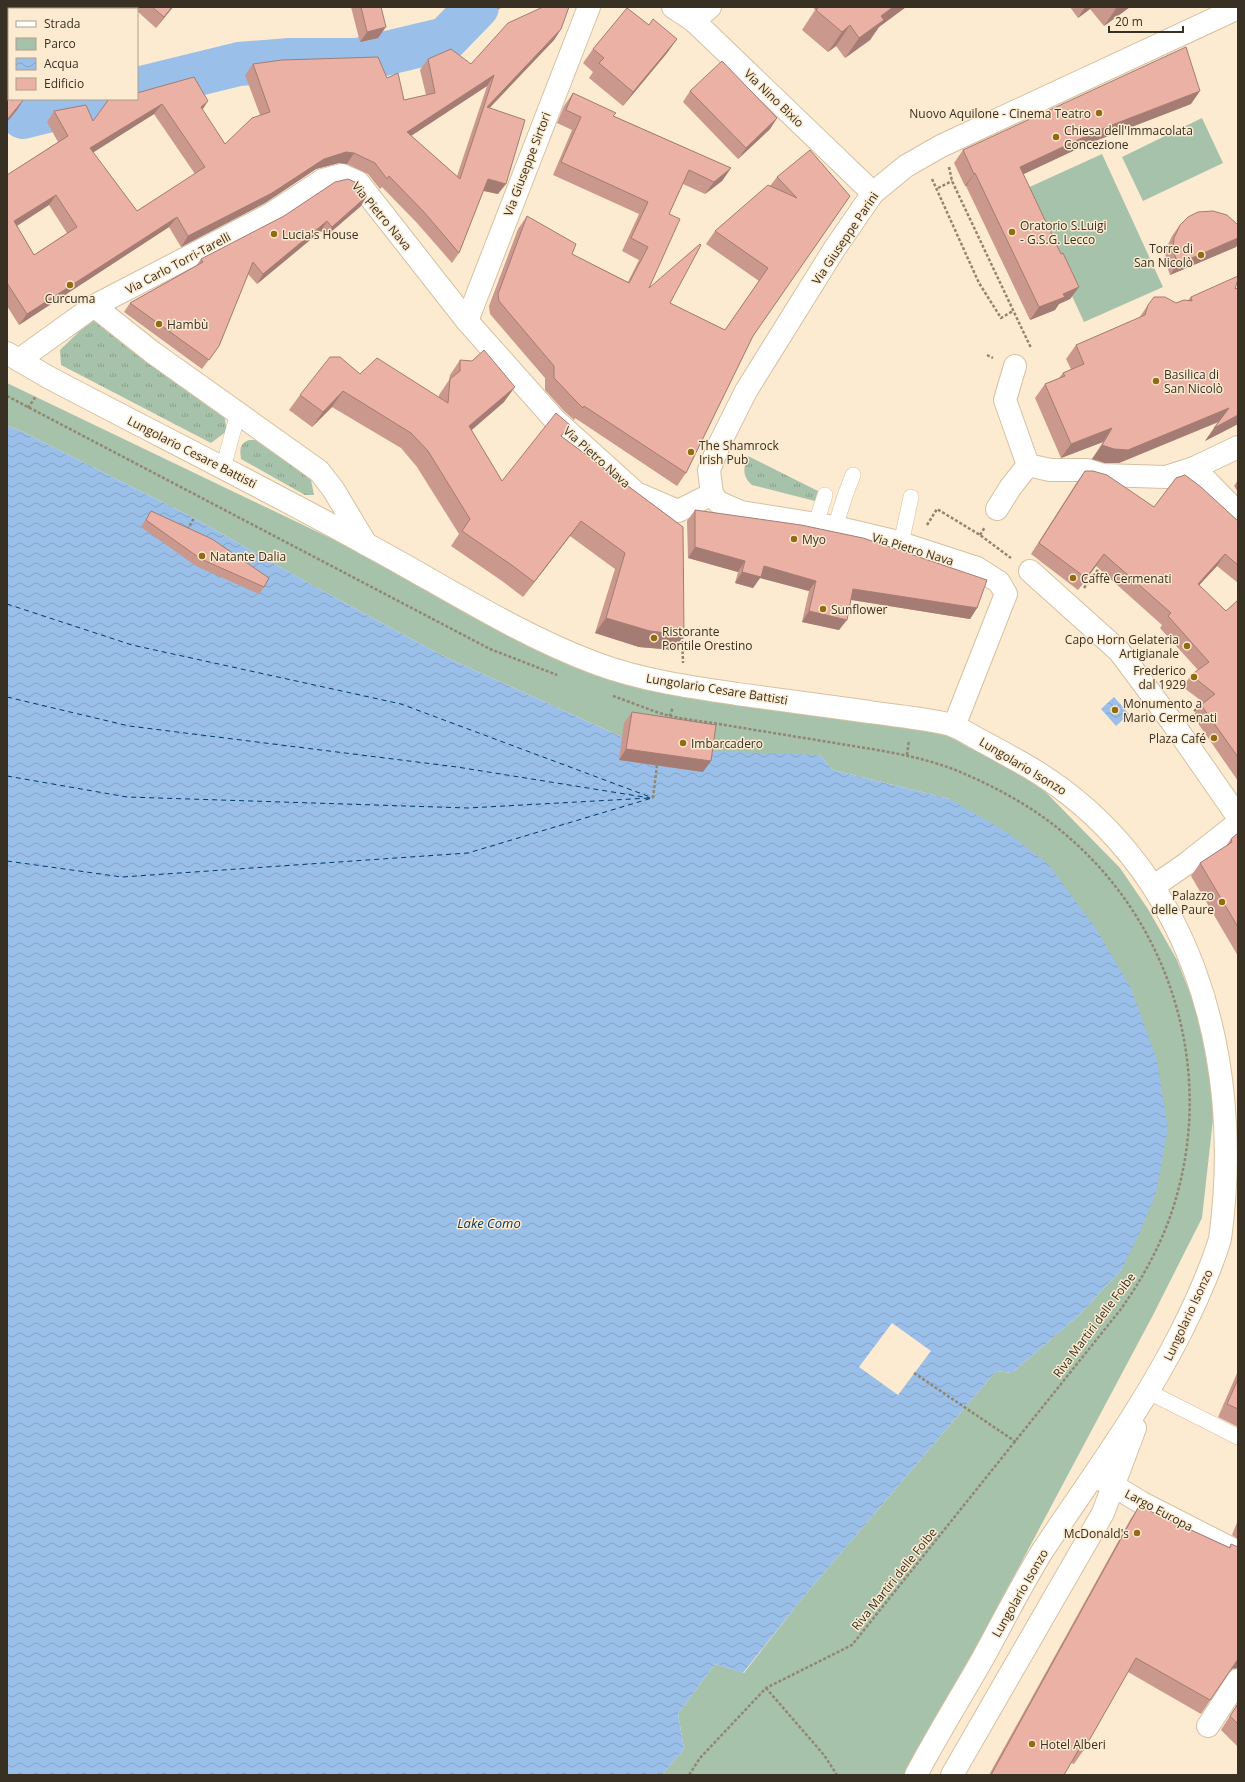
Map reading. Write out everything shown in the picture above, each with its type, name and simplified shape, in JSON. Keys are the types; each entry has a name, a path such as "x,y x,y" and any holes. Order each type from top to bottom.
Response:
{"street":[{"name":"Via Giuseppe Sirtori","path":"467,321 589,7"},
{"name":"Via Nino Bixio","path":"673,7 702,14 873,194"},
{"name":"Via Giuseppe Parini","path":"712,494 709,470 719,445 746,392 835,248 873,194 906,166 942,146 1238,8"},
{"name":"Via Pietro Nava","path":"342,175 358,182 467,321 555,420 636,493 678,511 712,494 718,502 741,512 826,525 909,547 977,568 999,582 1006,594 954,726"},
{"name":"Via Carlo Torri-Tarelli","path":"13,357 94,306 271,214 323,180 342,175"},
{"path":"94,306 152,352 319,471 334,489 366,544"},
{"name":"Lungolario Cesare Battisti","path":"13,357 366,544 482,608 596,664 642,677 684,686 912,718 954,726"},
{"path":"1015,366 1005,400 1028,465"},
{"path":"1028,465 1050,470 1087,470 1103,475 1140,477 1166,476 1194,468 1238,447"},
{"path":"998,509 1010,488 1028,465"},
{"path":"1194,468 1238,513"},
{"path":"1030,571 1119,651 1172,722 1238,817"},
{"name":"Lungolario Isonzo","path":"916,1775 1038,1559 1147,1395 1190,1315 1213,1261 1228,1205 1232,1178 1235,1134 1235,1098 1231,1059 1216,1001 1193,943 1180,919 1157,884 1115,834 1082,804 1038,772 954,726"},
{"path":"1157,884 1186,864 1238,823"},
{"name":"Lungolario Isonzo","path":"952,1775 1103,1513 1147,1395"},
{"name":"Largo Europa","path":"1093,1476 1114,1486 1142,1503 1231,1548"},
{"path":"1208,1726 1238,1680"}],"lane":[{"path":"223,468 238,413"},
{"path":"826,525 846,493 853,475"},
{"path":"825,495 826,525"},
{"path":"909,547 911,497"},
{"path":"1147,1395 1238,1437"}],"path":[{"path":"942,146 948,162 952,181 1031,348 1012,358 1015,366"},
{"path":"952,181 938,188 966,256 979,283 1001,318 1013,311"},
{"path":"909,547 927,526 938,509 980,535 1030,571"},
{"path":"183,536 194,518"},
{"path":"1079,594 1103,564"},
{"path":"682,630 684,686"},
{"path":"1172,722 1188,716 1204,704"},
{"name":"Riva Martiri delle Foibe","path":"689,1775 700,1758 766,1688 852,1645 1121,1309 1142,1277 1160,1242 1179,1187 1187,1148 1190,1090 1186,1051 1173,994 1159,958 1130,906 1094,861 1065,834 1017,800 957,771 907,756"},
{"path":"653,798 657,765"},
{"path":"914,1373 1016,1442"},
{"path":"766,1688 824,1756 836,1775"}],"green space":[{"path":"1202,118 1223,163 1143,201 1122,157"},
{"path":"1102,154 1163,287 1084,322 1023,190"},
{"path":"93,318 224,415 227,431 211,443 61,365 60,350"},
{"path":"7,383 639,686 934,730 1026,772 1120,868 1148,909 1177,960 1192,998 1210,1057 1214,1110 1202,1218 1152,1317 908,1775 662,1775 684,1749 678,1714 715,1664 744,1673 800,1601 996,1371 1012,1373 1078,1316 1122,1269 950,799 833,770 820,755 619,760 622,737 441,655 312,585 194,518 19,430 7,426"},
{"path":"249,440 257,440 311,480 314,495 305,495 241,459 240,450 242,445"},
{"path":"748,456 818,491 815,501 752,485 746,479 744,472"}],"water":[{"name":"Lake Como","path":"7,426 19,430 194,518 312,585 441,655 622,737 706,751 820,755 833,770 950,799 1008,833 1048,864 1095,927 1131,988 1157,1060 1168,1129 1156,1193 1140,1232 1122,1269 1078,1316 1012,1373 996,1371 800,1601 743,1673 715,1664 678,1714 684,1749 662,1775 7,1775"},
{"path":"1114,697 1129,714 1116,726 1101,709"}],"pier":[{"path":"892,1323 931,1351 898,1395 859,1367"}],"building":[{"path":"152,7 172,7 164,17"},
{"path":"361,7 381,7 386,27 367,32"},
{"path":"543,7 569,7 561,29 487,107 525,120 506,184 488,179 459,253 424,212 389,176 387,179 375,163 354,153 346,152 324,159 272,193 188,236 177,217 27,314 7,283 7,175 68,136 54,111 86,105 93,121 108,100 138,100 138,93 194,77 208,101 201,107 225,144 252,118 270,112 253,64 282,60 378,57 387,78 398,73 404,100 435,93 428,59 451,49 471,64 508,23","holes":["494,75 460,179 407,132","162,104 205,167 137,211 90,148","56,195 77,227 34,255 14,221"]},
{"path":"819,7 893,7 881,16 884,20 859,38 850,25 842,32 816,10"},
{"path":"627,8 649,25 653,19 677,39 633,92 599,63 604,58 593,49"},
{"path":"1186,47 1200,91 1099,130 1020,167 1061,254 1063,253 1079,287 1063,294 1065,297 1039,307 963,150"},
{"path":"8,50 8,100 23,100 7,120"},
{"path":"722,61 777,118 746,148 690,91"},
{"path":"573,93 616,113 613,116 731,168 714,182 689,170 669,214 680,219 649,288 700,244 701,245 670,303 725,330 768,268 715,231 768,185 797,198 777,177 810,150 850,196 753,336 686,473 584,406 583,408 554,378 554,366 499,301 498,294 527,216 576,244 572,254 629,283 648,247 631,238 648,202 561,162 581,117 566,110"},
{"path":"348,179 357,183 367,196 332,227 327,221 263,274 253,262 219,346 209,360 130,303 203,262 201,259 284,216 335,182"},
{"path":"1213,211 1227,215 1238,225 1238,238 1178,264 1173,250 1174,238 1180,225 1188,217 1198,212"},
{"name":"Basilica di San Nicolò","path":"1238,276 1235,289 1238,288 1238,415 1214,428 1229,408 1128,450 1114,449 1102,445 1112,428 1071,444 1045,384 1065,376 1063,373 1084,364 1076,345 1145,315 1148,305 1154,297 1165,297 1176,303 1184,300 1192,301 1191,297"},
{"path":"484,350 515,387 469,426 502,481 556,413 570,425 561,436 683,527 684,635 650,631 606,618 625,553 581,521 534,582 462,531 470,519 428,451 411,433 343,391 323,412 300,395 330,357 340,357 360,374 377,358 448,403 450,379 460,371 460,360 472,361"},
{"path":"1085,471 1093,471 1107,475 1154,507 1176,478 1185,475 1201,487 1238,521 1238,565 1225,554 1198,584 1226,611 1238,600 1238,757 1201,705 1215,694 1191,675 1209,662 1168,616 1171,613 1104,554 1086,578 1039,543"},
{"path":"695,510 801,525 863,538 987,580 977,608 853,589 847,620 809,611 816,581 764,566 761,577 742,572 745,561 695,547"},
{"path":"151,511 212,539 269,578 264,587 201,559 146,520"},
{"path":"632,712 716,725 711,761 626,749"},
{"path":"1238,833 1238,927 1200,863 1232,842 1231,839"},
{"path":"1238,1379 1238,1409 1227,1404"},
{"path":"1139,1506 1230,1548 1231,1544 1238,1547 1238,1659 1210,1700 1136,1658 1083,1751 1079,1749 1064,1775 991,1775"},
{"path":"1238,1704 1238,1724 1230,1716"}],"waterway":[{"path":"138,89 239,64 290,60 358,60 446,39 477,7"},
{"path":"23,117 92,100"}],"ferry route":[{"path":"7,604 132,645 401,704 653,798"},
{"path":"7,697 129,726 457,767 650,798"},
{"path":"7,776 127,797 468,808 650,798"},
{"path":"7,861 122,877 468,853 652,798"}],"place":[{"name":"Nuovo Aquilone - Cinema Teatro","path":"1099,113"},
{"name":"Chiesa dell'Immacolata Concezione","path":"1056,137"},
{"name":"Oratorio S.Luigi - G.S.G. Lecco","path":"1012,232"},
{"name":"Lucia's House","path":"274,234"},
{"name":"Torre di San Nicolò","path":"1201,255"},
{"name":"Curcuma","path":"70,285"},
{"name":"Hambù","path":"159,324"},
{"name":"Basilica di San Nicolò","path":"1156,381"},
{"name":"The Shamrock Irish Pub","path":"691,452"},
{"name":"Myo","path":"794,539"},
{"name":"Natante Dalia","path":"202,556"},
{"name":"Caffè Cermenati","path":"1073,578"},
{"name":"Sunflower","path":"823,609"},
{"name":"Ristorante Pontile Orestino","path":"654,638"},
{"name":"Capo Horn Gelateria Artigianale","path":"1187,646"},
{"name":"Frederico dal 1929","path":"1194,677"},
{"name":"Monumento a Mario Cermenati","path":"1115,710"},
{"name":"Plaza Café","path":"1214,738"},
{"name":"Imbarcadero","path":"683,743"},
{"name":"Palazzo delle Paure","path":"1222,902"},
{"name":"McDonald's","path":"1137,1533"},
{"name":"Hotel Alberi","path":"1032,1744"}]}
